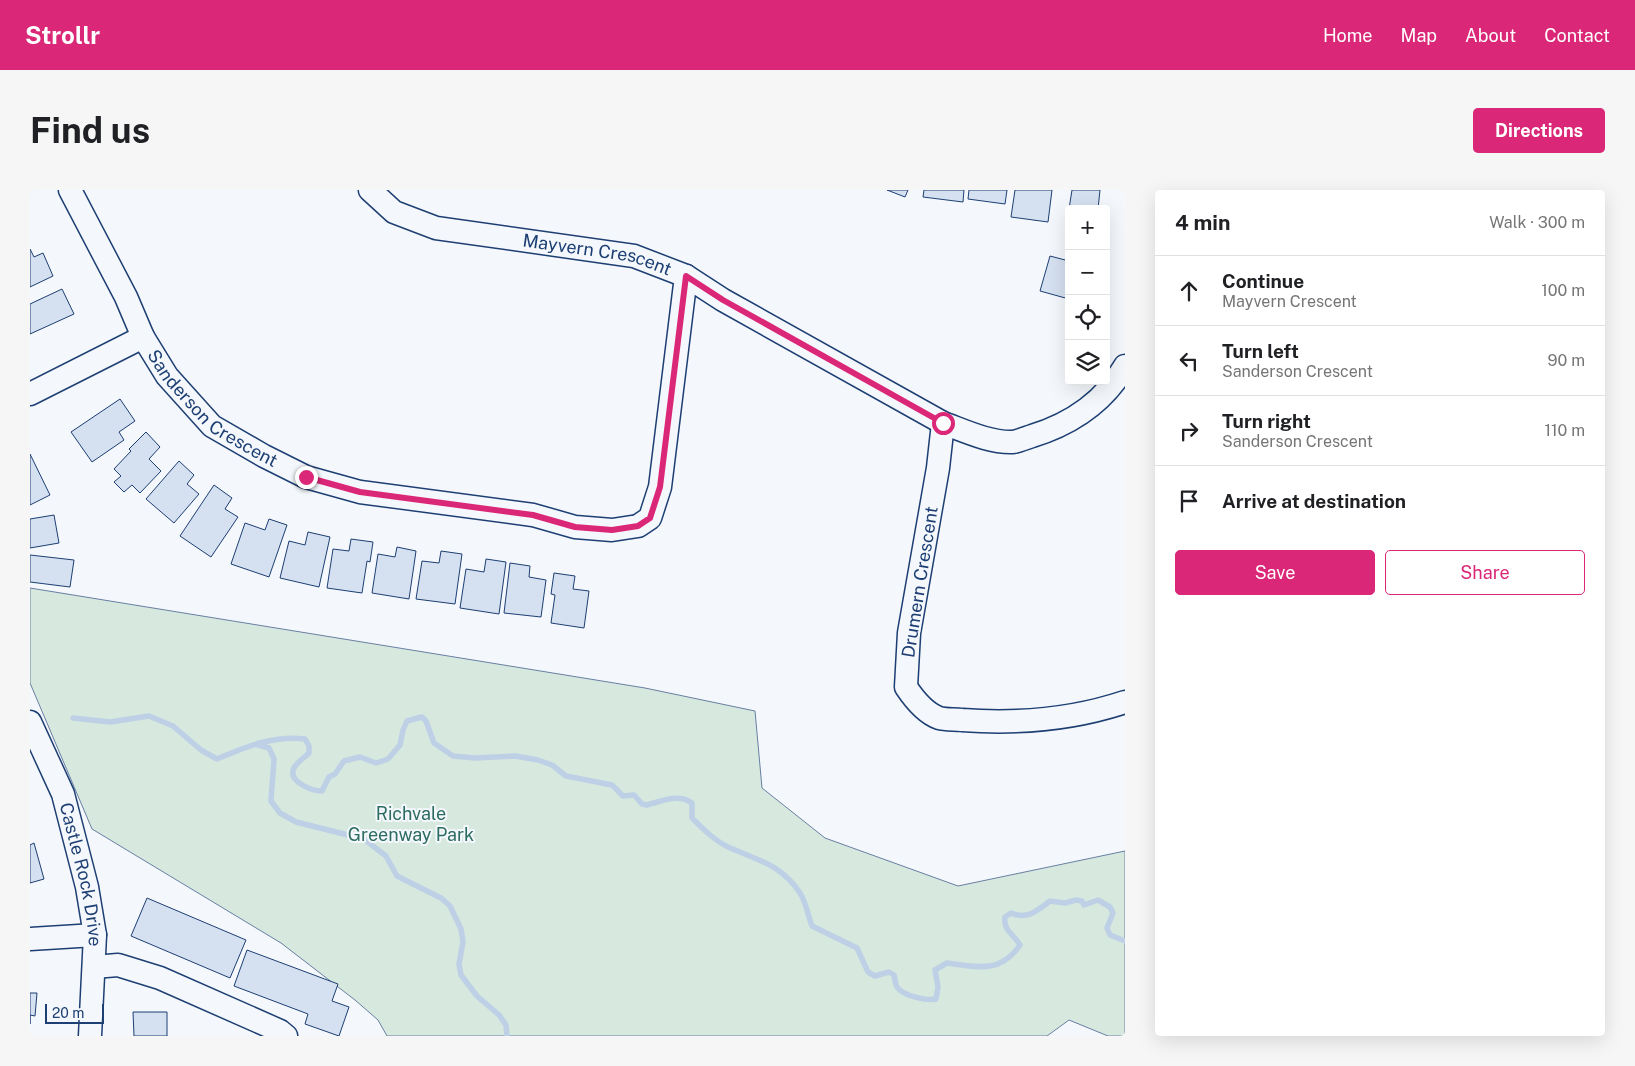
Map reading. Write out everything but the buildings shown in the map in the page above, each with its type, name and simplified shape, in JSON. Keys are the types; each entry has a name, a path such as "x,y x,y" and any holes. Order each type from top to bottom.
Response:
{"street":[{"name":"Sanderson Crescent","path":"70,190 126,297 143,337 167,376 212,426 264,456 306,477 360,492 533,515 575,527 621,530 638,526 650,518 660,487 686,276"},
{"name":"Mayvern Crescent","path":"370,190 394,212 436,228 634,256 686,276 723,300 943,423 980,437 1014,442 1050,430 1085,412 1114,384 1125,366"},
{"path":"30,394 143,337"},
{"name":"Drumern Crescent","path":"943,423 938,468 909,633 906,687 918,704 939,718 975,721 1028,720 1103,709 1125,702"},
{"name":"Castle Rock Drive","path":"30,722 63,794 82,863 95,935 90,1036"},
{"path":"30,940 95,935"},
{"path":"94,967 118,965 160,978 280,1031 286,1036"}],"green space":[{"name":"Richvale Greenway Park","path":"30,588 645,688 755,711 762,788 825,838 958,886 1125,851 1125,1036 1108,1036 1069,1020 1047,1036 387,1036 378,1020 281,943 92,829 30,683"}],"waterway":[{"path":"73,718 110,722 149,716 173,726 201,750 217,759 249,746 271,740 305,739 309,746 309,753 295,766 294,778 302,785 322,791 329,777 335,774 344,761 360,757 376,763 388,759 400,745 407,721 422,717 426,721 434,743 453,756 475,758 515,756 538,760 552,765 566,776 612,785 623,796 634,795 642,804 647,805 676,798 687,800 692,803 692,818 713,838 728,847 777,869 793,883 802,897 812,926 857,948 868,972 875,976 889,972 894,975 896,986 900,990 921,998 936,999 938,987 935,970 947,963 978,967 1004,961 1020,945 1007,929 1005,917 1011,913 1027,915 1050,901 1065,903 1076,900 1082,901 1084,905 1098,900 1110,907 1113,913 1107,928 1110,935 1125,941"},
{"path":"258,745 269,748 274,759 271,801 280,813 296,822 364,839 386,856 397,876 441,898 450,906 461,929 463,942 459,964 461,975 477,996 499,1015 506,1025 507,1036"}],"route":[{"path":"306,477 328,485 360,492 533,515 575,527 621,530 638,526 650,518 660,487 686,276 723,300 943,423"}]}
